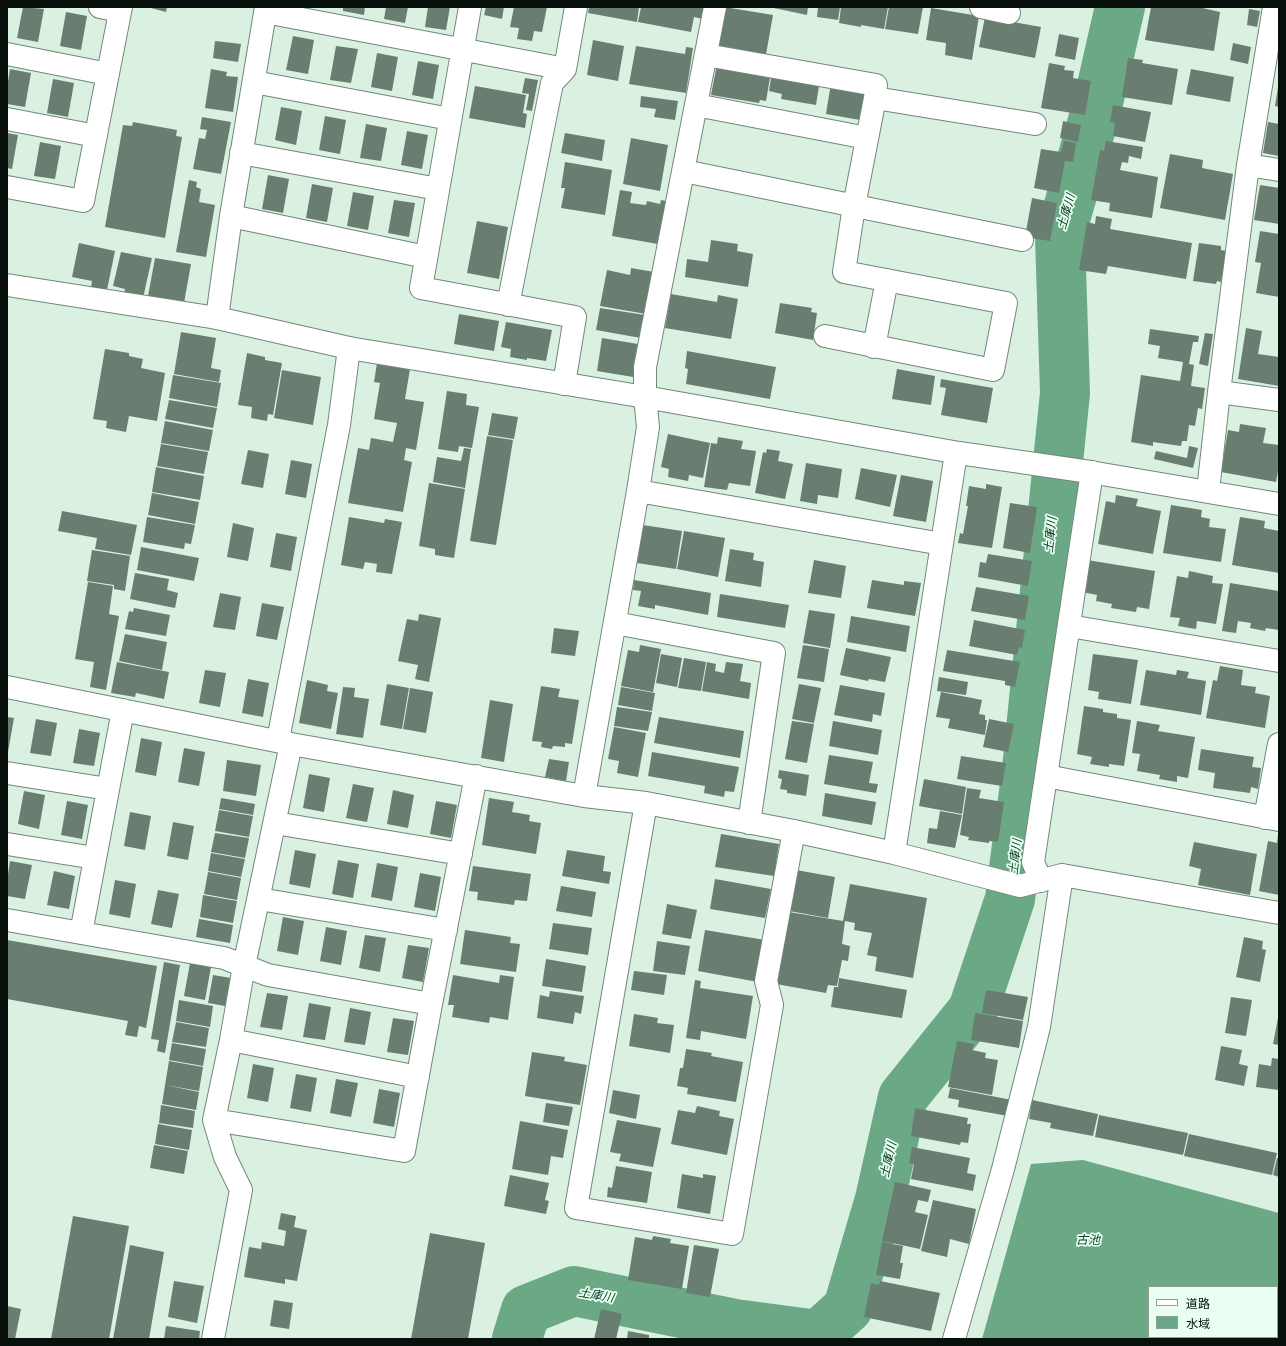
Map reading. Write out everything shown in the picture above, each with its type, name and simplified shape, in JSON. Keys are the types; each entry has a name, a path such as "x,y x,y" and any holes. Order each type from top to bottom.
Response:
{"street":[{"path":"470,7 421,288 575,317 564,384"},
{"path":"508,305 552,83 566,69 576,7"},
{"path":"584,796 648,427 645,397 645,367 715,7"},
{"path":"981,7 1009,13"},
{"path":"1208,491 1248,165 1273,55 1274,7"},
{"path":"7,186 83,201 108,74 114,8"},
{"path":"217,318 241,153 266,10 566,69"},
{"path":"7,54 108,74"},
{"path":"706,55 876,85 868,138 854,206 844,272 1006,303 992,370 825,336"},
{"path":"254,82 450,119"},
{"path":"875,98 1035,124"},
{"path":"696,105 868,138"},
{"path":"7,120 96,136"},
{"path":"241,153 438,189"},
{"path":"1248,165 1279,170"},
{"path":"684,171 1022,240"},
{"path":"231,216 426,257"},
{"path":"874,347 886,280"},
{"path":"7,285 217,318 349,348 645,397 957,453 1091,472 1279,504"},
{"path":"213,1339 241,1190 225,1157 214,1120 231,1040 244,966 275,823 285,742 339,425 349,348"},
{"path":"1219,392 1279,400"},
{"path":"903,855 942,544 957,453"},
{"path":"1041,881 1033,862 1091,472"},
{"path":"638,491 942,544"},
{"path":"615,622 774,653 749,823"},
{"path":"1069,626 1279,661"},
{"path":"7,688 285,742 584,796 646,803 794,831 903,855 1020,886 1062,875 1279,913"},
{"path":"81,933 123,710"},
{"path":"1046,776 1272,819 1279,744"},
{"path":"7,773 108,789"},
{"path":"214,1120 404,1152 431,1004 476,776"},
{"path":"646,803 576,1208 732,1234 772,1005 766,981 794,831"},
{"path":"275,823 461,854"},
{"path":"7,844 95,858"},
{"path":"954,1339 1003,1169 1039,1027 1062,875"},
{"path":"258,899 446,930"},
{"path":"7,920 224,958 268,975 431,1004"},
{"path":"231,1040 418,1077"}],"water":[{"name":"古池","path":"1083,1160 1279,1213 1279,1339 982,1339 1031,1164"}],"building":[{"path":"23,7 44,9 38,42 17,38"},
{"path":"147,7 167,7 166,12"},
{"path":"343,7 365,7 364,15 343,11"},
{"path":"386,7 408,7 405,23 384,19"},
{"path":"428,7 450,7 446,30 425,27"},
{"path":"486,7 504,7 502,19 484,15"},
{"path":"514,7 547,7 542,32 534,31 532,41 517,39 519,28 510,27"},
{"path":"589,7 639,7 637,22 588,13"},
{"path":"641,7 705,7 703,19 694,17 691,32 638,22"},
{"path":"724,7 773,15 765,60 716,51"},
{"path":"769,7 808,7 807,15"},
{"path":"818,7 840,7 838,20 817,17"},
{"path":"841,7 888,7 884,29 839,23"},
{"path":"889,7 923,7 918,34 885,29"},
{"path":"1151,7 1198,7 1220,12 1214,51 1145,40"},
{"path":"931,8 979,16 972,60 945,55 946,43 926,40"},
{"path":"1249,9 1260,11 1257,27 1247,25"},
{"path":"66,12 87,16 81,50 60,46"},
{"path":"985,17 1041,27 1035,58 979,47"},
{"path":"1059,34 1079,38 1075,60 1055,56"},
{"path":"293,36 314,40 308,74 286,70"},
{"path":"593,40 624,46 618,81 587,75"},
{"path":"215,41 241,44 238,62 213,58"},
{"path":"1233,43 1251,47 1248,64 1230,60"},
{"path":"336,46 358,49 351,83 330,80"},
{"path":"636,46 685,54 686,47 693,48 686,93 629,84"},
{"path":"377,53 398,57 392,91 371,87"},
{"path":"1128,58 1143,60 1142,63 1178,69 1172,105 1122,97"},
{"path":"418,61 439,65 433,99 412,95"},
{"path":"1049,63 1065,66 1064,70 1074,71 1073,78 1091,81 1085,115 1041,108"},
{"path":"717,64 771,72 766,101 760,100 759,103 711,95"},
{"path":"10,69 31,73 25,107 7,104 7,88"},
{"path":"211,69 227,72 226,76 238,77 233,112 205,108"},
{"path":"1191,69 1234,77 1230,102 1186,94"},
{"path":"772,72 820,80 816,105 781,99 782,94 769,91"},
{"path":"525,78 538,80 532,111 526,110 529,94 522,93"},
{"path":"53,79 74,83 68,117 47,113"},
{"path":"831,83 865,88 860,120 826,114"},
{"path":"475,86 526,95 523,113 527,114 525,128 469,118"},
{"path":"1279,87 1279,107 1275,106"},
{"path":"641,96 678,101 675,120 654,117 656,109 640,107"},
{"path":"1113,105 1151,112 1145,142 1113,136 1115,123 1110,122"},
{"path":"281,107 302,111 296,145 275,140"},
{"path":"325,116 346,120 340,154 319,150"},
{"path":"202,117 231,122 221,174 193,169 199,138 205,139 207,130 200,129"},
{"path":"1063,121 1081,125 1078,142 1060,138"},
{"path":"133,122 177,130 176,136 182,137 165,238 105,227 123,125 132,126"},
{"path":"1268,122 1279,124 1279,156 1263,153"},
{"path":"366,124 387,128 381,161 360,158"},
{"path":"407,131 428,135 422,169 401,165"},
{"path":"7,133 18,135 12,169 7,168"},
{"path":"565,133 605,140 602,161 561,153"},
{"path":"631,138 668,145 660,191 623,184"},
{"path":"1064,141 1076,143 1073,162 1065,161 1059,193 1034,188 1041,149 1061,152"},
{"path":"1106,141 1143,147 1141,159 1129,156 1128,163 1122,162 1120,170 1158,177 1152,218 1109,211 1110,203 1091,200 1100,150 1104,151"},
{"path":"40,142 61,146 55,179 34,176"},
{"path":"1170,154 1203,160 1202,168 1233,174 1225,220 1160,208"},
{"path":"565,162 612,170 605,215 561,208 565,188 561,188"},
{"path":"268,175 289,179 283,213 262,209"},
{"path":"189,180 197,182 196,187 201,189 199,202 215,205 206,257 176,252"},
{"path":"312,184 333,188 327,222 306,218"},
{"path":"1260,185 1279,188 1279,224 1254,220"},
{"path":"620,190 632,192 630,203 646,205 647,201 660,204 661,200 666,201 658,244 612,236"},
{"path":"353,192 374,196 368,230 347,226"},
{"path":"1032,198 1057,203 1050,241 1025,237"},
{"path":"394,200 415,203 409,237 388,233"},
{"path":"1096,216 1112,219 1110,229 1192,243 1186,279 1108,266 1106,274 1079,270 1087,222 1095,224"},
{"path":"477,221 508,227 499,279 467,273"},
{"path":"1260,231 1279,234 1279,297 1256,293 1261,263 1255,262"},
{"path":"711,240 738,244 737,251 753,254 748,287 685,277 687,259 708,262"},
{"path":"79,243 115,251 107,290 91,287 92,281 72,277"},
{"path":"1199,243 1221,246 1221,250 1226,251 1221,282 1217,281 1216,284 1193,281"},
{"path":"121,252 152,258 143,298 124,294 125,289 113,286"},
{"path":"155,258 191,264 184,303 148,296"},
{"path":"631,268 654,272 646,314 600,306 607,270 630,275"},
{"path":"671,294 717,302 718,295 738,299 731,339 665,328"},
{"path":"780,303 812,308 811,312 817,313 813,340 775,333"},
{"path":"600,308 645,315 641,338 596,330"},
{"path":"459,314 499,321 494,351 454,344"},
{"path":"506,322 552,330 546,361 510,357 511,349 501,347"},
{"path":"1246,328 1262,331 1258,354 1279,357 1279,386 1238,379"},
{"path":"1150,329 1199,336 1198,342 1193,342 1189,364 1194,365 1191,386 1205,388 1202,409 1198,408 1195,426 1189,425 1187,441 1182,441 1181,446 1153,442 1153,446 1131,442 1141,375 1180,381 1183,362 1158,358 1160,346 1148,344"},
{"path":"181,332 216,338 211,368 221,370 219,382 174,374"},
{"path":"1205,333 1213,334 1208,366 1199,364"},
{"path":"602,338 638,344 633,377 597,371"},
{"path":"105,349 129,353 129,356 143,359 141,368 165,373 157,421 129,416 126,432 106,428 107,421 93,419"},
{"path":"687,351 776,367 770,399 686,384 688,369 685,368"},
{"path":"247,353 265,357 265,360 282,363 273,415 268,414 267,421 251,418 252,407 238,405"},
{"path":"377,363 410,369 405,399 424,402 416,450 406,448 404,460 412,462 403,512 348,503 358,448 369,450 371,438 393,442 397,423 374,419 380,383 374,382"},
{"path":"897,369 935,376 931,405 892,399"},
{"path":"282,370 321,377 313,425 274,418"},
{"path":"173,375 221,383 217,407 169,398"},
{"path":"941,379 993,388 987,423 941,415 946,388 940,387"},
{"path":"447,391 467,394 466,405 479,407 472,448 459,446 458,452 438,449"},
{"path":"169,400 217,408 213,428 165,419"},
{"path":"492,413 518,417 514,439 488,435"},
{"path":"165,421 213,430 209,451 161,443"},
{"path":"1240,424 1266,428 1263,443 1279,445 1279,466 1276,482 1221,472 1228,430 1239,432"},
{"path":"668,434 710,443 703,478 689,475 688,481 668,477 669,469 661,467"},
{"path":"487,436 513,440 496,545 470,541"},
{"path":"718,437 743,441 741,449 756,451 750,486 729,483 727,490 704,487 711,443 717,444"},
{"path":"161,444 208,452 204,474 157,466"},
{"path":"1189,446 1198,448 1193,468 1154,459 1156,451 1187,458"},
{"path":"464,448 471,449 465,488 433,482 437,457 461,461"},
{"path":"767,449 780,451 778,461 793,464 785,499 755,493 763,452 766,453"},
{"path":"248,450 269,454 263,488 241,484"},
{"path":"291,460 312,464 306,498 285,494"},
{"path":"806,463 842,469 838,498 818,495 817,504 800,501"},
{"path":"156,467 204,476 200,500 152,492"},
{"path":"861,468 897,475 890,507 855,499"},
{"path":"901,475 933,481 926,522 893,516"},
{"path":"429,483 465,489 454,558 435,555 435,549 419,546"},
{"path":"986,484 1002,487 992,548 958,543 960,533 963,534 968,506 966,506 969,486 986,489"},
{"path":"152,493 199,502 195,524 148,515"},
{"path":"1116,495 1138,499 1136,506 1161,511 1153,554 1098,544 1106,501 1115,503"},
{"path":"1010,503 1037,507 1030,553 1003,548"},
{"path":"1171,505 1202,510 1201,517 1210,519 1209,527 1226,529 1221,562 1163,553"},
{"path":"62,511 137,525 131,555 95,549 97,538 58,531"},
{"path":"147,517 195,525 191,544 185,543 184,549 143,542"},
{"path":"349,517 384,523 385,519 402,522 392,574 376,572 377,564 365,562 363,569 341,565"},
{"path":"1240,517 1265,521 1264,528 1279,531 1279,573 1232,565"},
{"path":"233,523 254,528 248,561 227,557"},
{"path":"643,525 682,531 676,569 637,563"},
{"path":"684,531 725,538 718,577 677,569"},
{"path":"276,533 297,537 291,571 270,567"},
{"path":"141,547 199,558 194,581 137,570"},
{"path":"730,549 754,553 753,560 764,562 761,587 725,581"},
{"path":"92,550 130,556 125,591 114,589 114,585 87,581"},
{"path":"988,554 1032,561 1028,586 978,577 980,562 986,563"},
{"path":"814,560 846,566 841,598 808,593"},
{"path":"1087,560 1155,571 1149,609 1137,607 1136,612 1111,608 1112,604 1096,601 1097,595 1082,592"},
{"path":"1189,571 1213,576 1212,583 1223,584 1216,624 1197,621 1196,629 1178,626 1180,618 1170,617 1177,576 1188,578"},
{"path":"135,573 169,579 167,590 178,593 175,608 130,599"},
{"path":"634,580 711,593 708,615 655,605 655,609 638,606 641,591 633,590"},
{"path":"872,580 904,585 904,581 921,583 915,616 867,608"},
{"path":"88,582 113,586 109,614 119,616 106,690 90,687 94,662 75,659"},
{"path":"1230,583 1279,591 1279,630 1266,628 1265,631 1250,628 1251,623 1238,621 1236,633 1222,631"},
{"path":"976,587 1029,596 1025,620 971,611"},
{"path":"220,593 241,597 235,630 213,627"},
{"path":"720,594 789,605 785,628 717,617"},
{"path":"262,603 284,607 277,640 256,636"},
{"path":"134,608 170,615 166,636 125,629 129,611 133,612"},
{"path":"809,610 835,614 830,648 803,643"},
{"path":"419,614 441,618 429,682 415,679 418,665 398,661 407,619 418,621"},
{"path":"851,616 910,626 906,652 847,642"},
{"path":"974,620 1025,630 1022,648 1019,647 1017,655 969,646"},
{"path":"554,628 579,631 575,656 551,653"},
{"path":"125,634 167,642 162,670 119,661"},
{"path":"640,645 661,649 653,692 621,686 628,650 639,652"},
{"path":"803,645 829,649 824,682 797,678"},
{"path":"846,648 891,657 885,682 869,679 868,681 840,675"},
{"path":"947,650 1020,662 1015,687 1005,685 1005,681 943,671"},
{"path":"661,654 682,658 677,687 656,683"},
{"path":"1093,654 1138,660 1131,704 1098,699 1099,692 1088,690"},
{"path":"684,658 706,662 701,691 678,688"},
{"path":"117,662 169,672 164,699 136,693 135,697 111,693"},
{"path":"707,662 716,664 715,671 724,673 726,662 743,664 740,681 751,683 749,699 702,691"},
{"path":"1220,666 1243,670 1241,685 1256,687 1255,693 1270,696 1265,728 1206,718 1213,680 1217,681"},
{"path":"205,670 226,673 220,707 199,703"},
{"path":"1146,670 1176,675 1177,670 1189,672 1187,678 1206,681 1201,715 1140,705"},
{"path":"939,677 968,682 966,695 937,691"},
{"path":"248,679 269,683 263,717 242,713"},
{"path":"307,680 328,685 327,691 338,693 331,729 299,723"},
{"path":"387,684 409,688 402,729 380,725"},
{"path":"799,684 821,688 814,723 792,719"},
{"path":"840,685 885,693 881,716 873,714 872,722 834,715"},
{"path":"541,686 560,689 558,697 579,700 572,744 565,743 565,747 553,746 552,749 541,747 542,742 532,741"},
{"path":"343,687 355,688 354,697 369,699 363,738 336,734"},
{"path":"621,687 655,693 652,711 618,705"},
{"path":"410,688 433,692 426,733 403,729"},
{"path":"941,692 982,700 979,714 985,715 985,720 987,720 985,735 948,728 950,719 936,717"},
{"path":"490,700 513,704 504,762 481,758"},
{"path":"1084,706 1103,709 1103,712 1117,714 1117,718 1131,720 1124,766 1109,764 1109,767 1090,764 1092,757 1077,754"},
{"path":"617,707 652,712 648,731 614,726"},
{"path":"7,717 14,718 8,752 7,751"},
{"path":"659,717 744,731 740,758 654,743"},
{"path":"36,719 57,723 51,756 30,753"},
{"path":"989,719 1014,724 1008,752 983,747"},
{"path":"792,721 814,724 807,763 785,759"},
{"path":"833,721 882,730 878,755 829,746"},
{"path":"1137,721 1160,725 1158,731 1195,737 1188,778 1177,776 1177,782 1159,779 1160,775 1137,771 1140,754 1132,753"},
{"path":"614,727 646,733 638,777 617,773 619,761 608,759"},
{"path":"79,729 100,733 94,766 73,763"},
{"path":"141,738 162,742 156,776 135,772"},
{"path":"184,748 205,752 199,786 178,782"},
{"path":"1201,749 1254,757 1252,767 1261,768 1258,789 1251,787 1250,793 1213,788 1215,773 1198,770"},
{"path":"652,752 739,767 734,792 725,791 724,797 704,793 705,786 648,776"},
{"path":"829,755 873,762 869,783 878,784 876,793 824,784"},
{"path":"961,756 1006,763 1002,786 957,779"},
{"path":"549,759 569,762 566,781 545,777"},
{"path":"227,760 261,765 256,796 223,791"},
{"path":"779,770 809,775 806,796 787,793 787,790 780,789 782,779 778,778"},
{"path":"309,774 330,778 324,812 303,808"},
{"path":"924,779 966,787 962,814 919,806"},
{"path":"353,784 374,788 367,822 346,818"},
{"path":"967,788 981,790 979,798 1004,802 998,842 989,841 989,843 968,840 969,837 960,835"},
{"path":"393,790 414,795 408,828 387,824"},
{"path":"24,791 45,795 39,829 18,824"},
{"path":"825,793 876,802 872,825 822,816"},
{"path":"221,798 255,804 253,815 219,809"},
{"path":"489,798 514,802 512,812 530,815 529,821 541,823 536,854 482,845"},
{"path":"67,801 88,805 82,839 61,835"},
{"path":"436,801 457,805 451,838 430,834"},
{"path":"219,810 253,816 249,837 215,831"},
{"path":"940,811 962,815 955,848 927,843 929,828 937,829"},
{"path":"130,812 151,816 145,850 124,846"},
{"path":"173,822 194,826 188,860 167,856"},
{"path":"215,833 249,838 245,858 211,852"},
{"path":"721,834 779,844 774,876 715,867"},
{"path":"1278,835 1279,895 1259,891 1268,841 1277,843"},
{"path":"1194,842 1257,854 1250,895 1198,885 1201,869 1189,866"},
{"path":"295,850 316,854 310,888 289,884"},
{"path":"567,850 605,856 603,871 611,872 609,884 562,876"},
{"path":"211,853 245,859 241,877 208,871"},
{"path":"338,860 359,864 353,898 332,894"},
{"path":"10,861 32,865 25,899 7,896 7,881"},
{"path":"377,863 398,867 392,901 371,897"},
{"path":"473,866 531,874 527,901 515,900 514,905 477,900 478,892 469,891"},
{"path":"796,870 835,877 828,918 789,911"},
{"path":"54,871 75,876 69,909 47,905"},
{"path":"208,872 241,878 237,900 204,894"},
{"path":"420,873 441,877 435,911 414,907"},
{"path":"715,879 771,889 765,918 710,909"},
{"path":"115,880 136,884 130,918 109,914"},
{"path":"850,884 927,898 913,978 875,971 877,957 867,955 872,933 854,930 855,923 845,921 842,944 850,946 848,961 842,960 837,986 828,985 826,993 776,984 789,912 843,921"},
{"path":"561,886 596,892 592,917 556,911"},
{"path":"158,890 179,894 172,928 151,924"},
{"path":"203,895 237,901 233,923 200,917"},
{"path":"667,904 697,910 691,939 662,934"},
{"path":"283,917 304,921 298,955 277,951"},
{"path":"199,919 233,925 230,943 196,937"},
{"path":"553,923 592,928 588,955 549,949"},
{"path":"326,927 347,931 341,965 320,961"},
{"path":"465,930 511,937 510,943 520,944 516,972 460,964"},
{"path":"705,930 765,940 758,982 698,971"},
{"path":"365,935 386,938 380,972 359,968"},
{"path":"1244,937 1263,941 1262,949 1266,950 1260,982 1236,977"},
{"path":"7,940 157,966 146,1028 139,1026 137,1037 125,1035 128,1021 7,999"},
{"path":"657,941 690,946 685,975 653,971"},
{"path":"408,945 429,948 423,982 402,978"},
{"path":"546,959 586,966 582,992 542,986"},
{"path":"164,962 180,965 165,1053 157,1051 159,1040 151,1039"},
{"path":"190,963 211,967 205,1000 184,996"},
{"path":"634,971 667,975 664,995 631,990"},
{"path":"213,975 231,978 225,1006 208,1003"},
{"path":"453,975 499,983 500,975 514,977 508,1020 490,1017 489,1023 452,1017 454,1005 448,1005"},
{"path":"839,978 907,990 902,1018 831,1007 834,987 838,987"},
{"path":"695,980 701,981 700,988 753,996 746,1039 701,1031 700,1040 686,1038"},
{"path":"986,990 1028,997 1023,1020 982,1013"},
{"path":"550,991 584,996 581,1014 575,1012 573,1024 537,1018 540,995 549,997"},
{"path":"267,993 288,996 282,1030 260,1027"},
{"path":"1231,997 1252,1000 1246,1036 1225,1033"},
{"path":"179,1000 213,1006 210,1027 176,1021"},
{"path":"309,1003 331,1007 325,1040 303,1037"},
{"path":"350,1008 371,1012 365,1045 344,1042"},
{"path":"975,1013 1023,1021 1019,1048 971,1040"},
{"path":"634,1014 658,1018 657,1023 674,1025 670,1053 629,1046"},
{"path":"393,1018 414,1021 408,1055 387,1052"},
{"path":"1279,1018 1279,1045 1273,1044"},
{"path":"176,1022 209,1028 206,1047 172,1042"},
{"path":"957,1041 974,1044 972,1050 986,1053 985,1058 998,1060 992,1095 948,1087"},
{"path":"172,1043 206,1049 203,1066 169,1060"},
{"path":"1221,1046 1242,1050 1239,1064 1248,1066 1244,1086 1215,1080"},
{"path":"686,1049 712,1053 711,1056 743,1062 736,1102 687,1094 688,1088 677,1086 680,1068 683,1068"},
{"path":"532,1052 565,1057 564,1061 587,1065 580,1105 525,1096"},
{"path":"1272,1058 1279,1059 1279,1090 1256,1087 1259,1064 1271,1066"},
{"path":"169,1061 203,1067 199,1091 165,1085"},
{"path":"253,1064 274,1068 268,1102 247,1098"},
{"path":"296,1074 317,1078 311,1112 290,1108"},
{"path":"336,1079 358,1083 351,1117 330,1113"},
{"path":"165,1085 199,1092 196,1110 162,1104"},
{"path":"950,1088 1012,1100 1008,1116 958,1107 959,1100 948,1098"},
{"path":"379,1089 400,1093 394,1127 373,1123"},
{"path":"613,1090 640,1095 636,1119 609,1113"},
{"path":"1032,1100 1098,1114 1093,1136 1050,1128 1051,1123 1029,1119"},
{"path":"546,1103 573,1107 569,1126 543,1122"},
{"path":"161,1105 195,1111 193,1128 159,1123"},
{"path":"697,1106 720,1111 719,1116 734,1119 727,1155 671,1144 678,1110 695,1113"},
{"path":"915,1108 968,1118 967,1124 971,1124 968,1143 961,1142 960,1145 911,1136"},
{"path":"1099,1115 1188,1133 1183,1155 1095,1137"},
{"path":"617,1120 661,1128 653,1167 619,1161 621,1154 610,1152"},
{"path":"520,1121 568,1130 563,1158 551,1156 548,1175 512,1169"},
{"path":"158,1124 192,1130 189,1150 155,1144"},
{"path":"1189,1134 1277,1153 1272,1175 1184,1156"},
{"path":"154,1145 188,1151 184,1174 150,1168"},
{"path":"912,1147 970,1158 967,1173 976,1175 973,1191 911,1179 914,1164 909,1163"},
{"path":"1277,1158 1279,1158 1279,1177 1273,1175"},
{"path":"616,1166 652,1172 647,1203 607,1197 608,1187 612,1188"},
{"path":"682,1174 703,1178 703,1174 716,1176 710,1214 677,1208"},
{"path":"510,1175 549,1183 545,1200 549,1201 546,1214 504,1206"},
{"path":"895,1182 931,1190 928,1202 918,1200 915,1212 928,1215 920,1249 882,1241"},
{"path":"933,1200 976,1209 969,1244 950,1239 947,1257 921,1251"},
{"path":"281,1213 296,1216 294,1227 307,1230 297,1281 285,1279 285,1284 244,1277 249,1247 261,1249 262,1242 284,1246 286,1231 278,1229"},
{"path":"73,1216 129,1226 109,1339 51,1339"},
{"path":"430,1233 485,1243 468,1339 411,1339"},
{"path":"653,1236 671,1239 670,1243 689,1246 682,1289 628,1280 635,1237 652,1240"},
{"path":"882,1242 903,1246 900,1263 903,1263 900,1279 876,1275"},
{"path":"130,1245 164,1252 149,1339 113,1339"},
{"path":"694,1245 719,1249 710,1297 686,1293"},
{"path":"174,1281 204,1286 197,1323 168,1317"},
{"path":"880,1281 940,1293 931,1331 864,1317 871,1283 879,1285"},
{"path":"274,1300 293,1303 289,1329 270,1326"},
{"path":"7,1306 21,1309 15,1339 7,1339"},
{"path":"601,1309 622,1314 616,1339 594,1339"},
{"path":"166,1326 200,1331 199,1339 164,1339"},
{"path":"628,1331 649,1335 649,1339 627,1339"}],"waterway":[{"name":"土庫川","path":"517,1339 526,1310 574,1291 735,1324 818,1335 848,1308 880,1199 903,1097 973,1010 1010,899 1027,769 1065,393 1060,237 1098,103 1120,7"}]}
